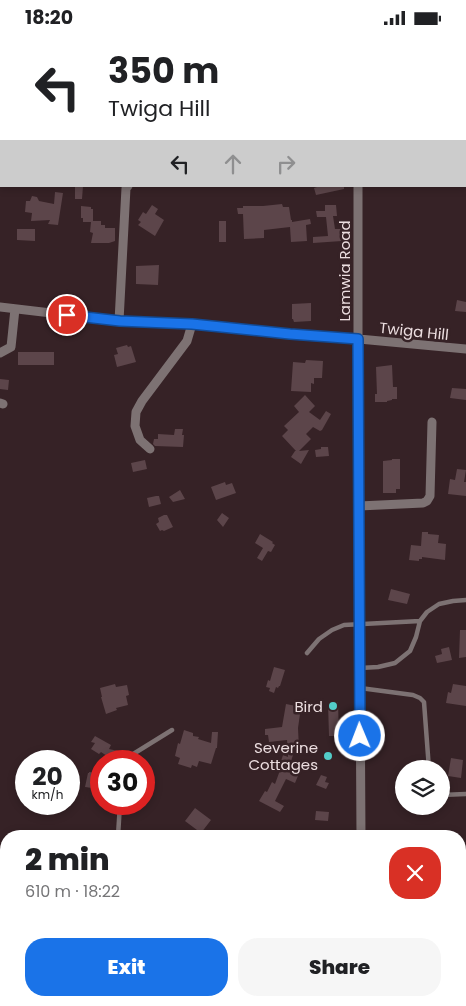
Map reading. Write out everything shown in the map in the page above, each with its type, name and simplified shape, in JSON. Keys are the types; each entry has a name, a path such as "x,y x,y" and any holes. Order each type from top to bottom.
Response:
{"street":[{"path":"120,321 127,187"},
{"name":"Lamwia Road","path":"358,187 361,830"},
{"name":"Twiga Hill","path":"0,307 120,321 192,324 466,349"},
{"path":"0,353 10,347 15,309"},
{"path":"150,449 140,440 136,426 136,412 142,401 187,341 192,324"},
{"path":"359,506 423,503 427,501 430,496 432,422"}],"lane":[{"path":"360,668 378,667 395,663 410,651 420,621 427,612 439,604 465,601"},
{"path":"307,653 319,639 332,630 344,625 420,621"},
{"path":"360,688 420,697 424,702 429,760"},
{"path":"140,750 172,730"},
{"path":"450,795 466,794"},
{"path":"118,830 119,815"}],"building":[{"path":"75,187 83,187 82,199 75,199"},
{"path":"344,187 344,189 316,195 314,188"},
{"path":"55,192 63,193 58,225 48,224 50,220 31,221 32,213 25,212 26,201 30,201 32,196 37,197 39,201 54,204"},
{"path":"282,204 283,207 289,207 292,222 310,219 311,224 306,225 307,241 291,242 290,227 264,230 264,238 244,239 243,214 238,214 237,208"},
{"path":"152,205 158,209 155,214 164,220 155,236 138,225 141,222 138,220 143,212 146,214"},
{"path":"325,205 336,205 337,216 333,216 335,229 342,229 342,241 313,243 313,237 328,236 326,217 317,217 316,211 325,211"},
{"path":"81,206 93,209 93,221 101,221 101,225 105,225 105,228 115,228 115,241 91,243 93,233 90,232 91,222 83,222"},
{"path":"219,221 226,221 226,242 219,242"},
{"path":"17,229 35,229 35,241 17,240"},
{"path":"159,265 158,285 136,284 136,266"},
{"path":"457,300 466,302 466,312 455,311"},
{"path":"311,303 311,321 294,322 292,319 292,304"},
{"path":"127,345 128,347 131,346 136,362 117,367 114,355 118,354 116,348"},
{"path":"18,352 54,352 54,365 18,365"},
{"path":"306,360 323,361 322,378 314,378 314,384 311,383 311,392 291,391 293,362 305,363"},
{"path":"392,365 393,387 397,387 397,399 387,402 375,402 375,394 377,394 376,367"},
{"path":"0,379 9,380 8,390 0,389"},
{"path":"452,388 466,389 466,400 450,398"},
{"path":"305,395 315,406 309,412 320,420 326,411 331,414 322,430 320,431 313,427 306,434 311,439 299,451 309,450 301,464 291,457 296,451 282,436 288,430 284,426 299,412 294,406"},
{"path":"175,429 183,429 183,447 155,446 153,444 154,439 158,439 158,434 174,435"},
{"path":"321,447 328,447 329,456 316,457 315,450 321,449"},
{"path":"400,459 400,489 396,489 396,493 383,493 383,461"},
{"path":"145,460 147,469 133,472 131,463"},
{"path":"457,469 466,470 464,482 466,482 466,496 448,494 450,479 455,480"},
{"path":"225,482 226,485 232,483 236,493 216,500 211,487"},
{"path":"180,490 185,499 173,502 169,497"},
{"path":"159,496 161,504 149,507 147,498"},
{"path":"222,513 229,518 223,527 217,520"},
{"path":"167,515 173,527 160,531 156,524 159,522 158,518"},
{"path":"422,532 439,535 438,543 446,544 445,560 422,557 419,561 409,560 411,545 421,546"},
{"path":"260,534 275,545 271,552 268,551 262,561 257,558 263,548 255,543"},
{"path":"391,589 410,594 407,604 388,600"},
{"path":"460,630 466,630 466,657 459,658"},
{"path":"449,647 452,660 437,663 435,656 442,654 441,649"},
{"path":"274,667 285,670 280,686 276,687 274,693 269,691 270,688 266,687"},
{"path":"115,684 116,687 127,685 129,695 126,696 128,705 116,708 117,710 106,714 100,688"},
{"path":"453,684 466,686 466,706 446,703 448,692 451,693"},
{"path":"338,702 339,736 329,736 328,703"},
{"path":"286,704 301,707 298,728 299,749 295,749 290,764 299,768 300,771 295,783 286,779 275,801 284,806 280,812 259,801 265,791 267,792 272,782 275,784 283,762 281,761 283,755 288,757 287,740 269,742 268,735 265,735 265,729 282,727"},
{"path":"184,730 193,733 193,736 199,737 198,739 211,743 212,732 218,732 217,748 211,764 199,761 197,767 192,765 191,768 178,764 180,758 175,756"},
{"path":"95,736 111,745 109,749 114,750 93,750 91,749 95,743 91,742"},
{"path":"451,758 463,760 461,778 450,776"},
{"path":"90,772 90,788 85,787"},
{"path":"321,775 327,777 325,782 329,783 326,789 316,785"},
{"path":"195,808 211,820 203,830 197,830 185,821"},
{"path":"316,811 329,812 328,821 315,820"}],"place":[{"name":"Bird","path":"333,706"},
{"name":"Severine Cottages","path":"328,756"}],"route":[{"path":"67,315 120,321 192,324 358,339 360,736"}]}
